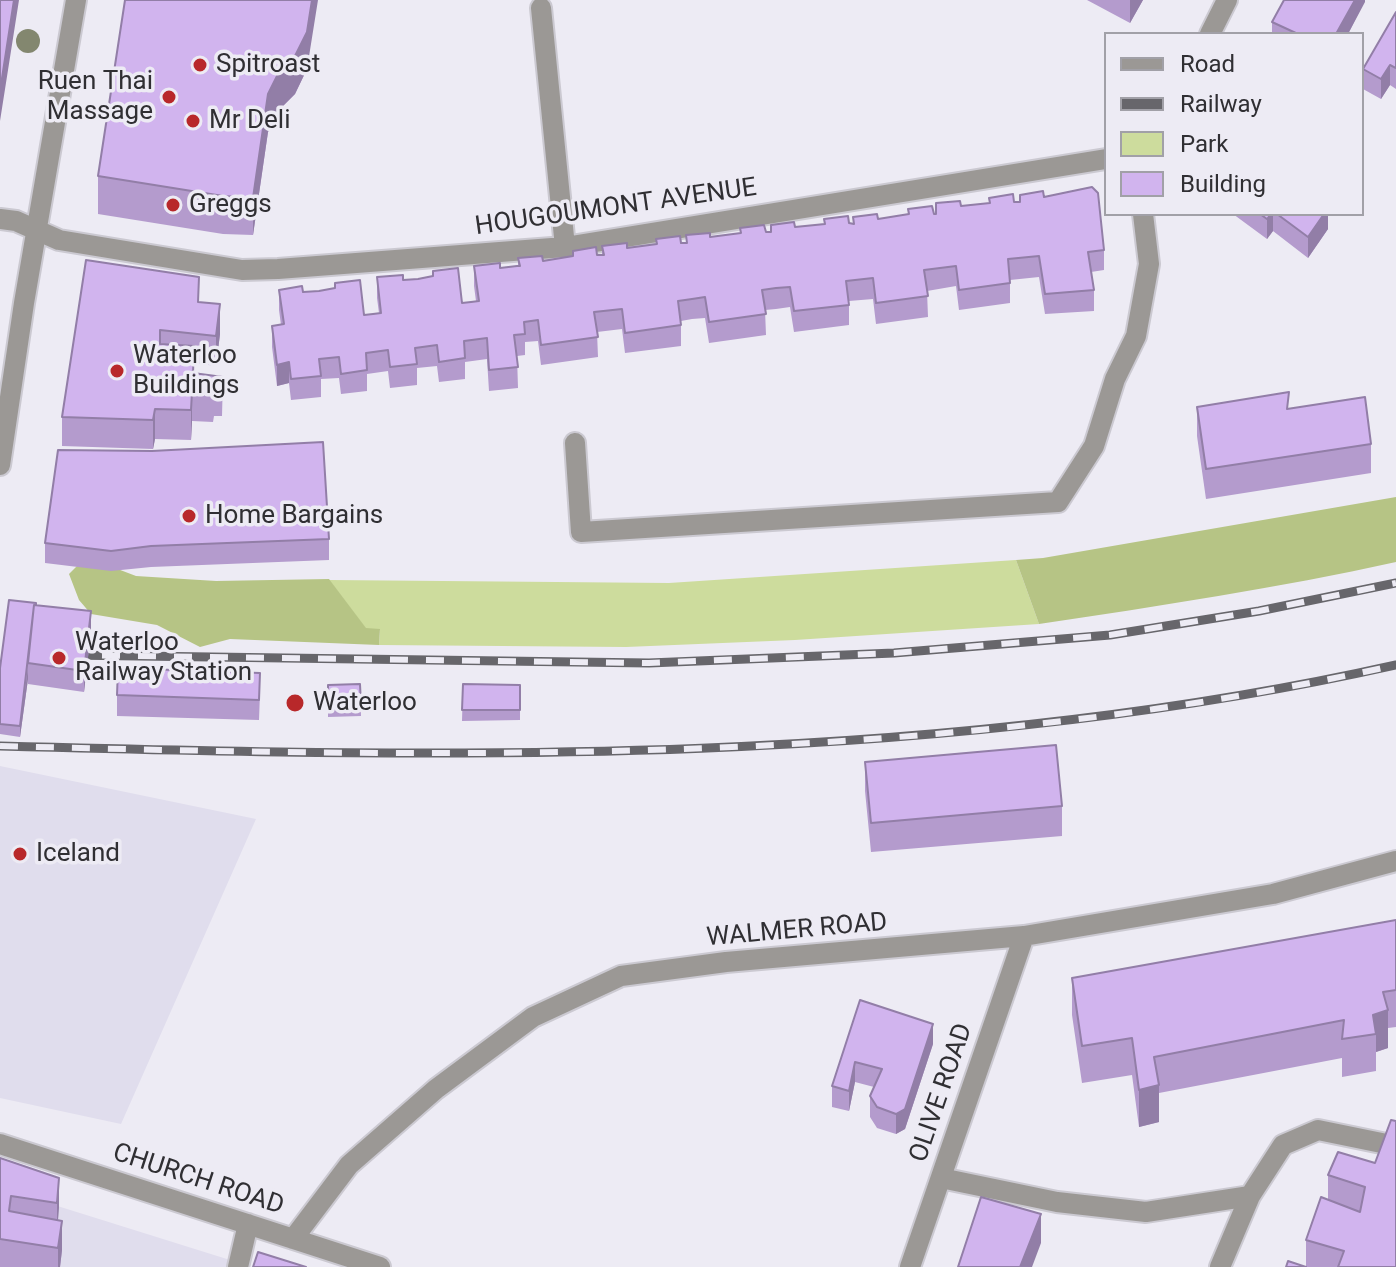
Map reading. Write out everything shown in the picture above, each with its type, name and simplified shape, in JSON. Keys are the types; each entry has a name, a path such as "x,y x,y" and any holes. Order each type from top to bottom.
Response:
{"street":[{"path":"0,465 24,303 76,0"},
{"path":"1211,32 1227,0"},
{"path":"541,8 565,247"},
{"name":"HOUGOUMONT AVENUE","path":"0,219 16,221 59,240 242,270 565,247 1104,159"},
{"path":"575,443 581,532 1058,502 1094,446 1115,379 1136,336 1149,264 1143,216"},
{"name":"WALMER ROAD","path":"293,1239 349,1165 436,1089 533,1017 621,976 726,962 1024,936 1273,894 1396,861"},
{"name":"OLIVE ROAD","path":"910,1267 1024,936"},
{"path":"1220,1267 1250,1196 1283,1145 1318,1130 1396,1146"},
{"name":"CHURCH ROAD","path":"0,1144 380,1267"},
{"path":"941,1178 1057,1202 1146,1212 1250,1196"},
{"path":"238,1267 248,1224"}],"shaded area":[{"path":"0,766 256,819 121,1124 0,1098"},
{"path":"0,1188 230,1260 227,1267 0,1267"}],"green space":[{"path":"1396,497 1396,562 1218,596 1039,624 1016,560 1043,558"},
{"path":"86,557 136,576 216,581 329,579 366,628 380,629 379,645 230,639 200,647 157,625 91,614 79,600 69,574"},
{"path":"1016,560 1039,624 795,640 626,647 379,645 380,630 366,629 329,580 669,583"}],"building":[{"path":"0,0 14,0 0,91"},
{"name":"Mr Deli","path":"125,0 312,0 307,32 295,56 279,72 268,94 253,198 98,176"},
{"path":"1284,0 1355,0 1337,32 1294,32 1272,22"},
{"path":"1396,12 1396,68 1390,65 1381,79 1364,67"},
{"path":"1092,187 1098,193 1104,250 1088,252 1094,290 1045,294 1039,256 1008,259 1010,283 959,290 956,266 924,270 928,296 876,303 873,278 846,281 849,305 794,311 790,287 776,288 762,290 766,314 709,322 705,297 678,301 681,325 625,333 622,309 594,312 598,337 541,345 538,320 524,322 525,334 514,335 518,367 489,370 487,338 464,341 465,358 439,362 437,345 415,348 417,364 390,367 388,350 366,353 367,370 341,374 339,357 319,359 321,376 291,379 289,362 277,365 272,326 284,324 279,290 302,286 303,292 319,291 335,288 335,283 360,280 364,315 373,314 381,313 377,277 403,275 403,280 418,279 433,276 433,271 458,268 462,303 479,301 474,266 500,263 500,268 520,266 518,258 542,256 543,261 573,256 573,251 596,247 597,255 604,255 602,246 627,243 627,248 657,244 656,239 680,236 681,243 687,243 686,235 710,233 710,237 741,233 740,228 764,225 766,232 771,232 771,225 794,222 795,227 825,224 824,219 848,216 849,223 854,224 853,217 877,214 878,219 909,214 908,209 932,206 936,214 936,203 960,201 961,206 990,203 989,198 1013,194 1014,202 1020,202 1020,195 1043,191 1044,197"},
{"path":"1280,216 1323,216 1308,237"},
{"name":"Waterloo Buildings","path":"86,260 199,277 198,302 220,304 216,336 160,330 160,344 194,346 193,373 223,377 222,386 214,386 213,393 192,392 191,410 155,409 153,420 62,417"},
{"path":"1289,392 1287,409 1365,397 1371,444 1206,469 1197,407"},
{"name":"Home Bargains","path":"323,442 329,539 151,546 111,551 45,543 58,450 152,451"},
{"path":"9,600 36,603 20,726 0,724 0,668"},
{"name":"Waterloo Railway Station","path":"34,605 91,611 84,671 28,663"},
{"path":"118,668 260,673 259,700 117,695"},
{"path":"360,684 361,705 328,706 328,685"},
{"path":"463,684 520,685 520,710 462,710"},
{"path":"1056,745 1062,806 871,823 865,762"},
{"path":"1396,920 1396,990 1383,992 1388,1010 1373,1015 1376,1034 1342,1039 1344,1020 1154,1057 1159,1085 1139,1090 1132,1038 1082,1046 1072,978"},
{"path":"860,1000 933,1024 905,1109 896,1114 877,1107 870,1096 882,1069 855,1062 849,1091 832,1086"},
{"path":"1391,1120 1396,1121 1396,1267 1338,1267 1344,1251 1306,1240 1321,1197 1360,1212 1365,1187 1328,1175 1338,1152 1375,1163"},
{"path":"0,1158 59,1178 57,1203 11,1196 9,1211 62,1221 58,1248 0,1239"},
{"path":"981,1197 1041,1214 1020,1267 958,1267"},
{"path":"258,1252 306,1267 253,1267"},
{"path":"1288,1261 1306,1267 1286,1267"}],"railway":[{"path":"66,655 649,663 894,653 1110,635 1259,611 1396,583"},
{"path":"0,746 526,753 877,739 1051,722 1224,698 1396,665"}],"place":[{"name":"Spitroast","path":"200,65"},
{"name":"Ruen Thai Massage","path":"169,97"},
{"name":"Mr Deli","path":"193,121"},
{"name":"Greggs","path":"173,205"},
{"name":"Waterloo Buildings","path":"117,371"},
{"name":"Home Bargains","path":"189,516"},
{"name":"Waterloo Railway Station","path":"59,658"},
{"name":"Waterloo","path":"295,703"},
{"name":"Iceland","path":"20,854"}]}
